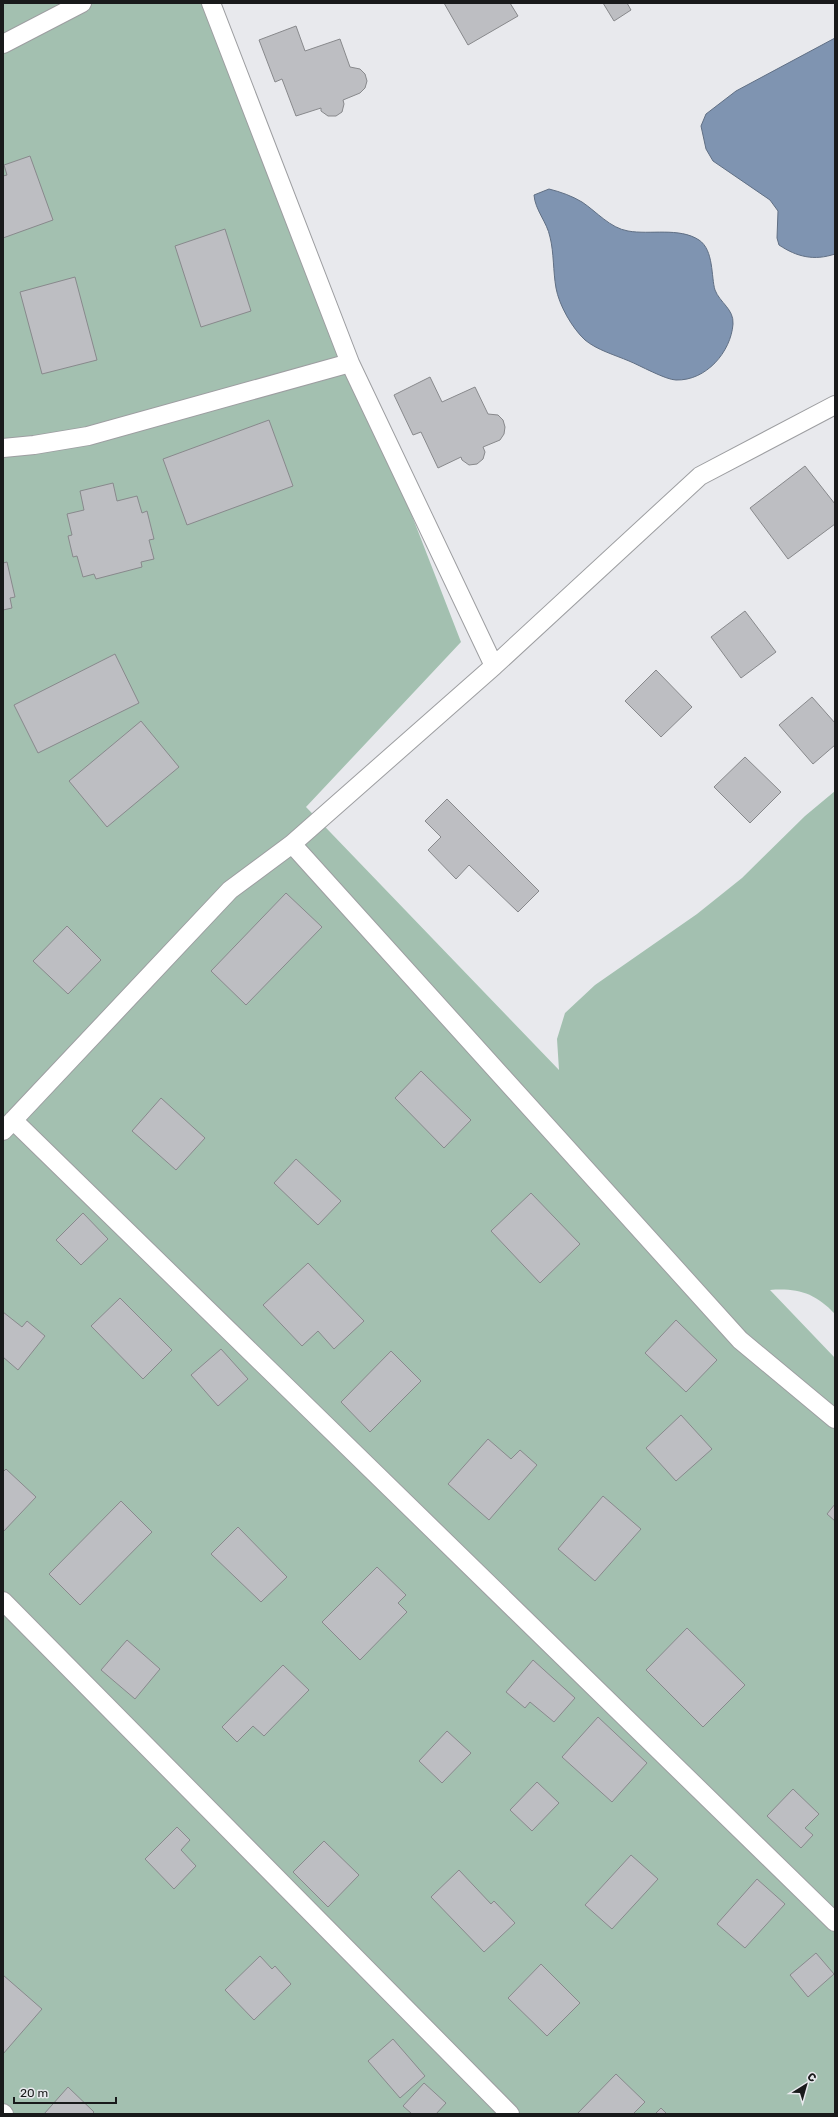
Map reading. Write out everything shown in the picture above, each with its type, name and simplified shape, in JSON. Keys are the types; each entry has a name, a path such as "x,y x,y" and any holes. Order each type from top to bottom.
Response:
{"lane":[{"path":"3,44 82,3"},
{"path":"211,3 350,363 494,666"},
{"path":"3,448 34,445 88,436 350,363"},
{"path":"835,405 700,476 494,666 292,844 230,890 8,1126 835,1922"},
{"path":"292,844 740,1340 835,1419"},
{"path":"3,1602 510,2114"}],"green space":[{"path":"3,3 213,3 461,642 306,807 559,1070 557,1039 565,1013 595,985 697,914 742,878 805,816 835,791 835,1314 820,1301 806,1293 789,1290 770,1290 835,1358 835,2114 3,2114"}],"water":[{"path":"835,38 835,254 820,257 806,257 779,245 777,238 778,211 770,200 713,161 706,149 701,126 706,114 736,91"},
{"path":"549,189 566,194 578,200 615,227 637,232 674,232 691,236 704,244 710,257 715,290 717,295 729,310 733,319 731,334 727,345 715,363 697,376 676,380 659,375 590,344 580,335 567,316 560,302 555,282 550,237 535,200 534,195"}],"building":[{"path":"444,3 510,3 518,16 468,45"},
{"path":"603,3 627,3 631,10 614,21"},
{"path":"296,26 305,51 340,39 350,67 360,69 365,74 367,81 365,88 360,93 343,100 344,104 342,112 336,116 328,116 321,111 321,108 296,116 282,79 275,82 259,40"},
{"path":"30,156 53,220 3,238 3,176 7,175 4,165"},
{"path":"225,229 251,311 201,327 175,246"},
{"path":"75,277 97,360 42,374 20,292"},
{"path":"430,377 442,402 475,387 488,414 498,415 503,420 505,427 504,434 500,440 483,447 485,452 483,459 477,464 469,465 462,460 461,457 438,468 421,432 413,435 394,395"},
{"path":"269,420 293,486 187,525 163,459"},
{"path":"805,466 835,504 835,524 788,559 750,508"},
{"path":"113,483 117,501 137,496 142,513 147,511 154,539 149,540 154,559 141,562 142,567 96,579 94,574 83,577 77,556 73,557 68,536 72,535 67,514 84,510 80,491"},
{"path":"7,562 15,597 10,598 12,608 3,610 3,563"},
{"path":"745,611 776,652 741,678 711,637"},
{"path":"115,654 139,703 38,753 14,705"},
{"path":"656,670 692,707 661,737 625,701"},
{"path":"812,697 835,723 835,745 813,764 779,725"},
{"path":"141,721 179,767 107,827 69,781"},
{"path":"745,757 781,792 750,823 714,787"},
{"path":"447,799 539,891 518,912 469,865 456,879 428,850 441,837 425,821"},
{"path":"286,893 322,927 246,1005 211,971"},
{"path":"67,926 101,960 68,994 33,961"},
{"path":"421,1071 471,1120 444,1148 395,1098"},
{"path":"161,1098 205,1138 176,1170 132,1131"},
{"path":"296,1159 341,1201 318,1225 274,1183"},
{"path":"531,1193 580,1244 540,1283 491,1231"},
{"path":"83,1213 108,1239 81,1265 56,1240"},
{"path":"308,1263 364,1321 334,1349 318,1331 302,1346 263,1305"},
{"path":"120,1298 172,1350 143,1379 91,1326"},
{"path":"3,1312 22,1327 27,1321 45,1336 18,1370 3,1357"},
{"path":"676,1320 717,1360 686,1392 645,1353"},
{"path":"221,1349 248,1379 218,1406 191,1375"},
{"path":"391,1351 421,1381 370,1432 341,1402"},
{"path":"681,1415 712,1449 676,1481 646,1448"},
{"path":"488,1439 511,1459 520,1450 537,1465 489,1520 448,1484"},
{"path":"6,1469 36,1497 3,1532 3,1472"},
{"path":"603,1496 641,1529 595,1581 558,1549"},
{"path":"121,1501 152,1532 80,1605 49,1574"},
{"path":"835,1504 835,1521 827,1514"},
{"path":"238,1527 287,1577 261,1602 211,1554"},
{"path":"377,1567 406,1595 398,1603 407,1612 360,1660 322,1622"},
{"path":"687,1628 745,1685 703,1727 646,1670"},
{"path":"127,1640 160,1669 135,1699 101,1670"},
{"path":"533,1660 575,1698 554,1722 530,1702 525,1708 506,1692"},
{"path":"283,1665 309,1690 264,1736 253,1726 237,1742 222,1727"},
{"path":"598,1717 647,1763 612,1802 562,1757"},
{"path":"447,1731 471,1753 442,1783 419,1761"},
{"path":"537,1782 559,1803 532,1831 510,1810"},
{"path":"793,1789 819,1814 805,1828 813,1835 801,1848 767,1816"},
{"path":"177,1827 190,1840 181,1850 196,1866 174,1889 145,1859"},
{"path":"324,1841 359,1875 328,1907 293,1872"},
{"path":"631,1855 658,1879 612,1929 585,1905"},
{"path":"459,1870 491,1904 494,1901 515,1923 484,1952 431,1897"},
{"path":"757,1879 785,1904 745,1948 717,1924"},
{"path":"816,1953 834,1974 808,1997 790,1975"},
{"path":"260,1956 272,1969 275,1966 291,1984 254,2020 225,1990"},
{"path":"541,1964 580,2003 547,2036 508,1998"},
{"path":"3,1975 42,2009 3,2054"},
{"path":"393,2039 425,2076 400,2098 368,2061"},
{"path":"616,2074 645,2102 633,2114 577,2114"},
{"path":"424,2083 446,2103 436,2114 412,2114 403,2106"},
{"path":"68,2087 94,2112 92,2114 44,2114"},
{"path":"661,2108 667,2114 655,2114"}]}
